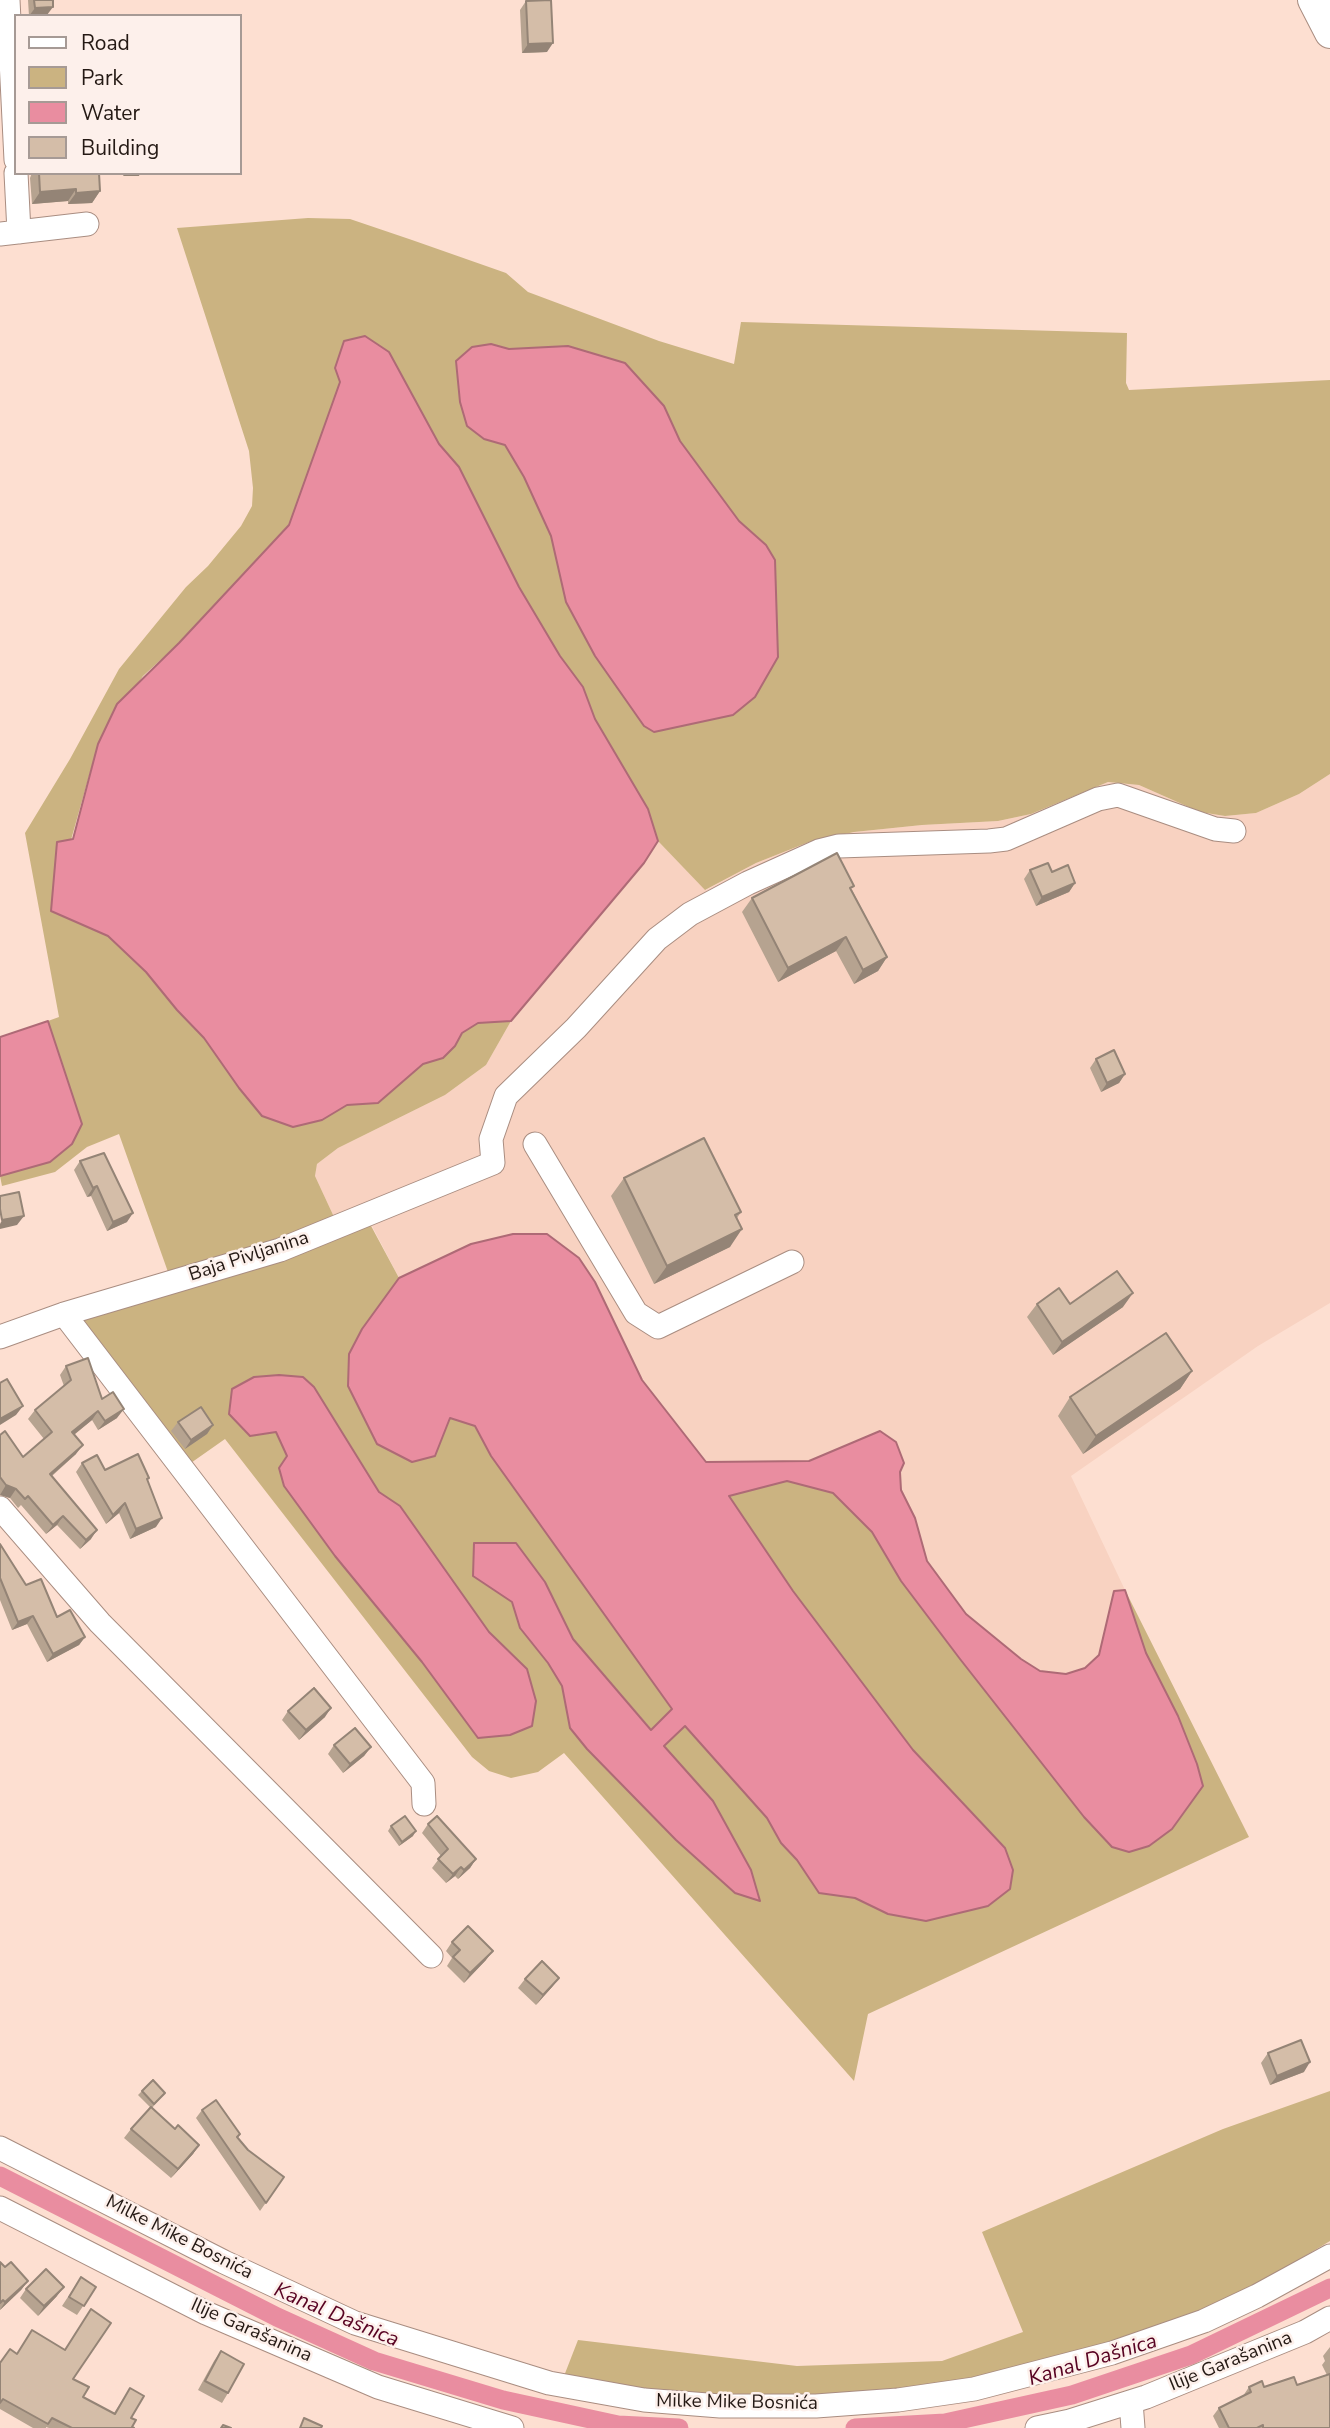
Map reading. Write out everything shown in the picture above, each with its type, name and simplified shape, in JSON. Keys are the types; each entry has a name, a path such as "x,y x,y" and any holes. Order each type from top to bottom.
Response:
{"main road":[{"path":"1313,0 1330,33"}],"street":[{"path":"8,0 14,120"},
{"path":"16,175 10,233 87,224"},
{"name":"Baja Pivljanina","path":"0,1337 64,1314 280,1250 493,1163 491,1139 506,1096 576,1028 657,939 690,914 748,883 819,851 839,846 1006,839 1098,799 1118,795 1215,829 1234,831"},
{"path":"535,1144 636,1313 658,1327 792,1262"},
{"path":"64,1314 423,1783 424,1804"},
{"path":"0,1508 100,1623 431,1956"},
{"name":"Milke Mike Bosnića","path":"0,2148 224,2262 355,2323 549,2383 657,2402 720,2406 816,2406 898,2400 974,2389 1112,2353 1204,2321 1330,2256"},
{"name":"Ilije Garašanina","path":"0,2208 206,2313 378,2387 512,2428"},
{"name":"Ilije Garašanina","path":"1037,2428 1131,2402 1306,2332 1330,2318"},
{"path":"1131,2402 1133,2428"}],"shaded area":[{"path":"1330,774 1330,1303 1258,1346 1071,1476 1125,1590 1114,1592 1099,1655 1085,1668 1066,1674 1040,1671 966,1614 927,1561 915,1518 901,1490 900,1472 904,1463 896,1443 881,1431 809,1462 706,1462 642,1380 595,1283 579,1258 513,1234 471,1244 399,1278 371,1224 334,1217 315,1176 317,1164 338,1148 445,1095 486,1065 511,1021 644,863 658,841 706,890 756,863 809,842 854,832 998,821 1031,814 1108,782 1139,785 1200,812 1225,816 1256,813 1299,794"}],"green space":[{"path":"308,218 350,219 506,273 528,292 659,341 734,364 741,322 1127,333 1126,383 1129,390 1330,380 1330,774 1299,794 1256,813 1225,816 1200,812 1139,785 1108,782 1031,814 998,821 854,832 809,842 756,863 705,890 658,841 648,809 595,719 583,687 560,656 519,587 459,467 439,444 422,417 340,382 289,525 179,643 143,676 98,744 51,911 108,936 146,972 204,1038 262,1116 322,1120 347,1105 378,1103 423,1064 443,1058 455,1046 462,1033 478,1023 511,1021 486,1065 445,1095 338,1148 317,1164 315,1176 334,1217 269,1241 168,1272 119,1134 87,1147 55,1172 2,1186 0,1176 50,1162 82,1124 48,1021 59,1017 25,833 70,759 119,669 186,587 208,566 241,526 252,506 249,451 177,228","holes":["491,344 664,406 680,441 701,471 739,521 765,545 755,697 733,715 654,732 644,726 595,656 566,602 551,536 524,477 505,444"]},
{"path":"370,1224 399,1278 362,1329 435,1455 450,1417 475,1426 491,1456 672,1709 652,1730 573,1639 545,1582 473,1576 512,1602 520,1628 548,1663 562,1686 570,1728 587,1749 676,1840 735,1893 751,1870 713,1801 663,1746 685,1726 767,1818 781,1843 797,1860 819,1893 855,1898 888,1914 926,1921 954,1914 1005,1847 913,1750 793,1591 728,1496 787,1481 833,1493 872,1532 901,1581 1084,1817 1197,1764 1178,1716 1146,1653 1125,1590 1249,1837 868,2014 854,2081 564,1753 538,1772 511,1778 489,1771 472,1757 225,1439 188,1465 78,1320","holes":["314,1387 379,1493 400,1506 489,1632 527,1669 510,1735 478,1738 422,1662 335,1556 284,1486 287,1457 276,1431"]},
{"path":"1330,2091 1330,2241 1250,2289 1193,2317 1105,2347 970,2384 813,2399 644,2394 564,2376 578,2340 797,2366 942,2361 1023,2332 982,2232 1223,2129"}],"water":[{"path":"365,336 389,352 439,444 459,467 519,587 560,656 583,687 595,719 648,809 658,841 644,863 511,1021 478,1023 462,1033 455,1046 443,1058 423,1064 378,1103 347,1105 322,1120 293,1127 262,1116 204,1038 146,972 108,936 51,911 57,842 73,839 98,744 117,704 179,643 289,525 340,382 335,368 344,341"},
{"path":"491,344 509,349 568,346 625,363 664,406 680,441 739,521 766,545 775,560 778,657 755,697 733,715 654,732 644,726 595,656 566,602 551,536 524,477 505,445 484,439 467,426 460,402 456,361 472,347"},
{"path":"48,1021 82,1124 72,1144 50,1162 0,1176 0,1037"},
{"path":"513,1234 547,1234 579,1258 595,1282 642,1380 706,1462 809,1461 880,1431 896,1442 904,1463 900,1472 901,1490 915,1518 927,1561 966,1614 1040,1671 1066,1674 1085,1668 1099,1655 1114,1591 1125,1590 1146,1653 1178,1716 1203,1786 1172,1829 1149,1846 1129,1852 1112,1847 1084,1817 960,1659 901,1581 872,1532 833,1493 787,1481 729,1496 793,1591 913,1750 1005,1848 1013,1870 1010,1889 988,1906 926,1921 888,1914 855,1898 819,1893 797,1860 781,1843 767,1818 685,1726 664,1746 713,1801 751,1870 760,1901 735,1893 676,1840 570,1728 562,1686 548,1663 520,1628 512,1602 473,1576 474,1543 516,1543 545,1582 573,1639 651,1730 672,1709 491,1456 475,1426 450,1418 435,1456 412,1462 377,1444 348,1386 349,1354 362,1329 399,1278 471,1244"},
{"path":"254,1377 303,1377 314,1387 379,1492 400,1506 489,1632 527,1669 536,1701 532,1726 510,1735 478,1738 422,1662 335,1556 284,1486 279,1468 287,1456 276,1432 250,1436 229,1414 232,1389"}],"building":[{"path":"34,0 53,0 53,7 35,8"},
{"path":"551,0 553,43 528,44 526,1"},
{"path":"39,175 99,175 100,191 76,193 76,189 40,192"},
{"path":"837,853 854,886 850,888 887,957 863,970 846,937 788,968 752,898"},
{"path":"1048,863 1052,872 1068,865 1075,883 1042,897 1030,870"},
{"path":"1114,1050 1125,1074 1107,1083 1096,1059"},
{"path":"704,1138 741,1212 735,1215 742,1229 667,1266 624,1178"},
{"path":"104,1153 133,1213 113,1222 97,1186 93,1188 80,1161"},
{"path":"19,1192 24,1216 2,1220 0,1196"},
{"path":"1117,1271 1133,1293 1062,1342 1037,1304 1059,1288 1070,1304"},
{"path":"1166,1333 1192,1371 1096,1436 1070,1397"},
{"path":"88,1358 102,1399 113,1392 124,1409 105,1421 98,1411 72,1432 83,1445 50,1474 97,1530 86,1540 63,1516 53,1525 28,1496 25,1499 16,1489 6,1485 0,1477 0,1435 5,1431 23,1457 52,1432 35,1410 71,1380 66,1366"},
{"path":"7,1379 23,1406 0,1419 0,1383"},
{"path":"201,1407 213,1425 191,1440 178,1422"},
{"path":"138,1454 162,1518 136,1529 125,1503 113,1515 82,1463 97,1455 105,1470"},
{"path":"0,1544 26,1585 41,1579 57,1617 70,1610 85,1637 53,1654 33,1616 18,1622 0,1578"},
{"path":"314,1688 331,1708 306,1730 288,1711"},
{"path":"355,1728 371,1747 350,1764 334,1745"},
{"path":"405,1816 416,1831 402,1842 391,1826"},
{"path":"437,1816 476,1859 464,1870 461,1867 453,1874 438,1859 448,1849 428,1824"},
{"path":"468,1926 493,1951 470,1973 453,1957 460,1950 452,1942"},
{"path":"542,1961 559,1978 543,1995 525,1979"},
{"path":"1301,2040 1310,2062 1277,2076 1268,2053"},
{"path":"153,2080 165,2093 154,2104 142,2091"},
{"path":"216,2100 240,2134 237,2137 248,2150 284,2177 266,2203 202,2110"},
{"path":"151,2107 175,2129 178,2125 199,2145 178,2169 131,2129"},
{"path":"0,2262 5,2267 11,2262 28,2281 5,2302 3,2300 0,2303"},
{"path":"46,2269 64,2287 44,2306 26,2289"},
{"path":"81,2277 96,2287 84,2306 69,2297"},
{"path":"91,2309 111,2323 73,2379 89,2387 83,2397 115,2414 130,2388 144,2396 131,2418 136,2420 132,2427 134,2428 72,2428 52,2418 48,2424 3,2399 0,2403 0,2363 10,2349 17,2354 32,2330 65,2350"},
{"path":"221,2351 244,2364 228,2393 205,2381"},
{"path":"1330,2374 1330,2428 1263,2428 1263,2425 1257,2428 1229,2428 1219,2408 1251,2392 1249,2387 1262,2381 1264,2387 1294,2377 1297,2385"},
{"path":"304,2418 322,2426 321,2428 300,2428"}],"waterway":[{"name":"Kanal Dašnica","path":"0,2176 277,2317 374,2361 503,2400 618,2425 679,2428"},
{"name":"Kanal Dašnica","path":"855,2428 945,2423 1072,2395 1191,2355 1330,2288"}]}
